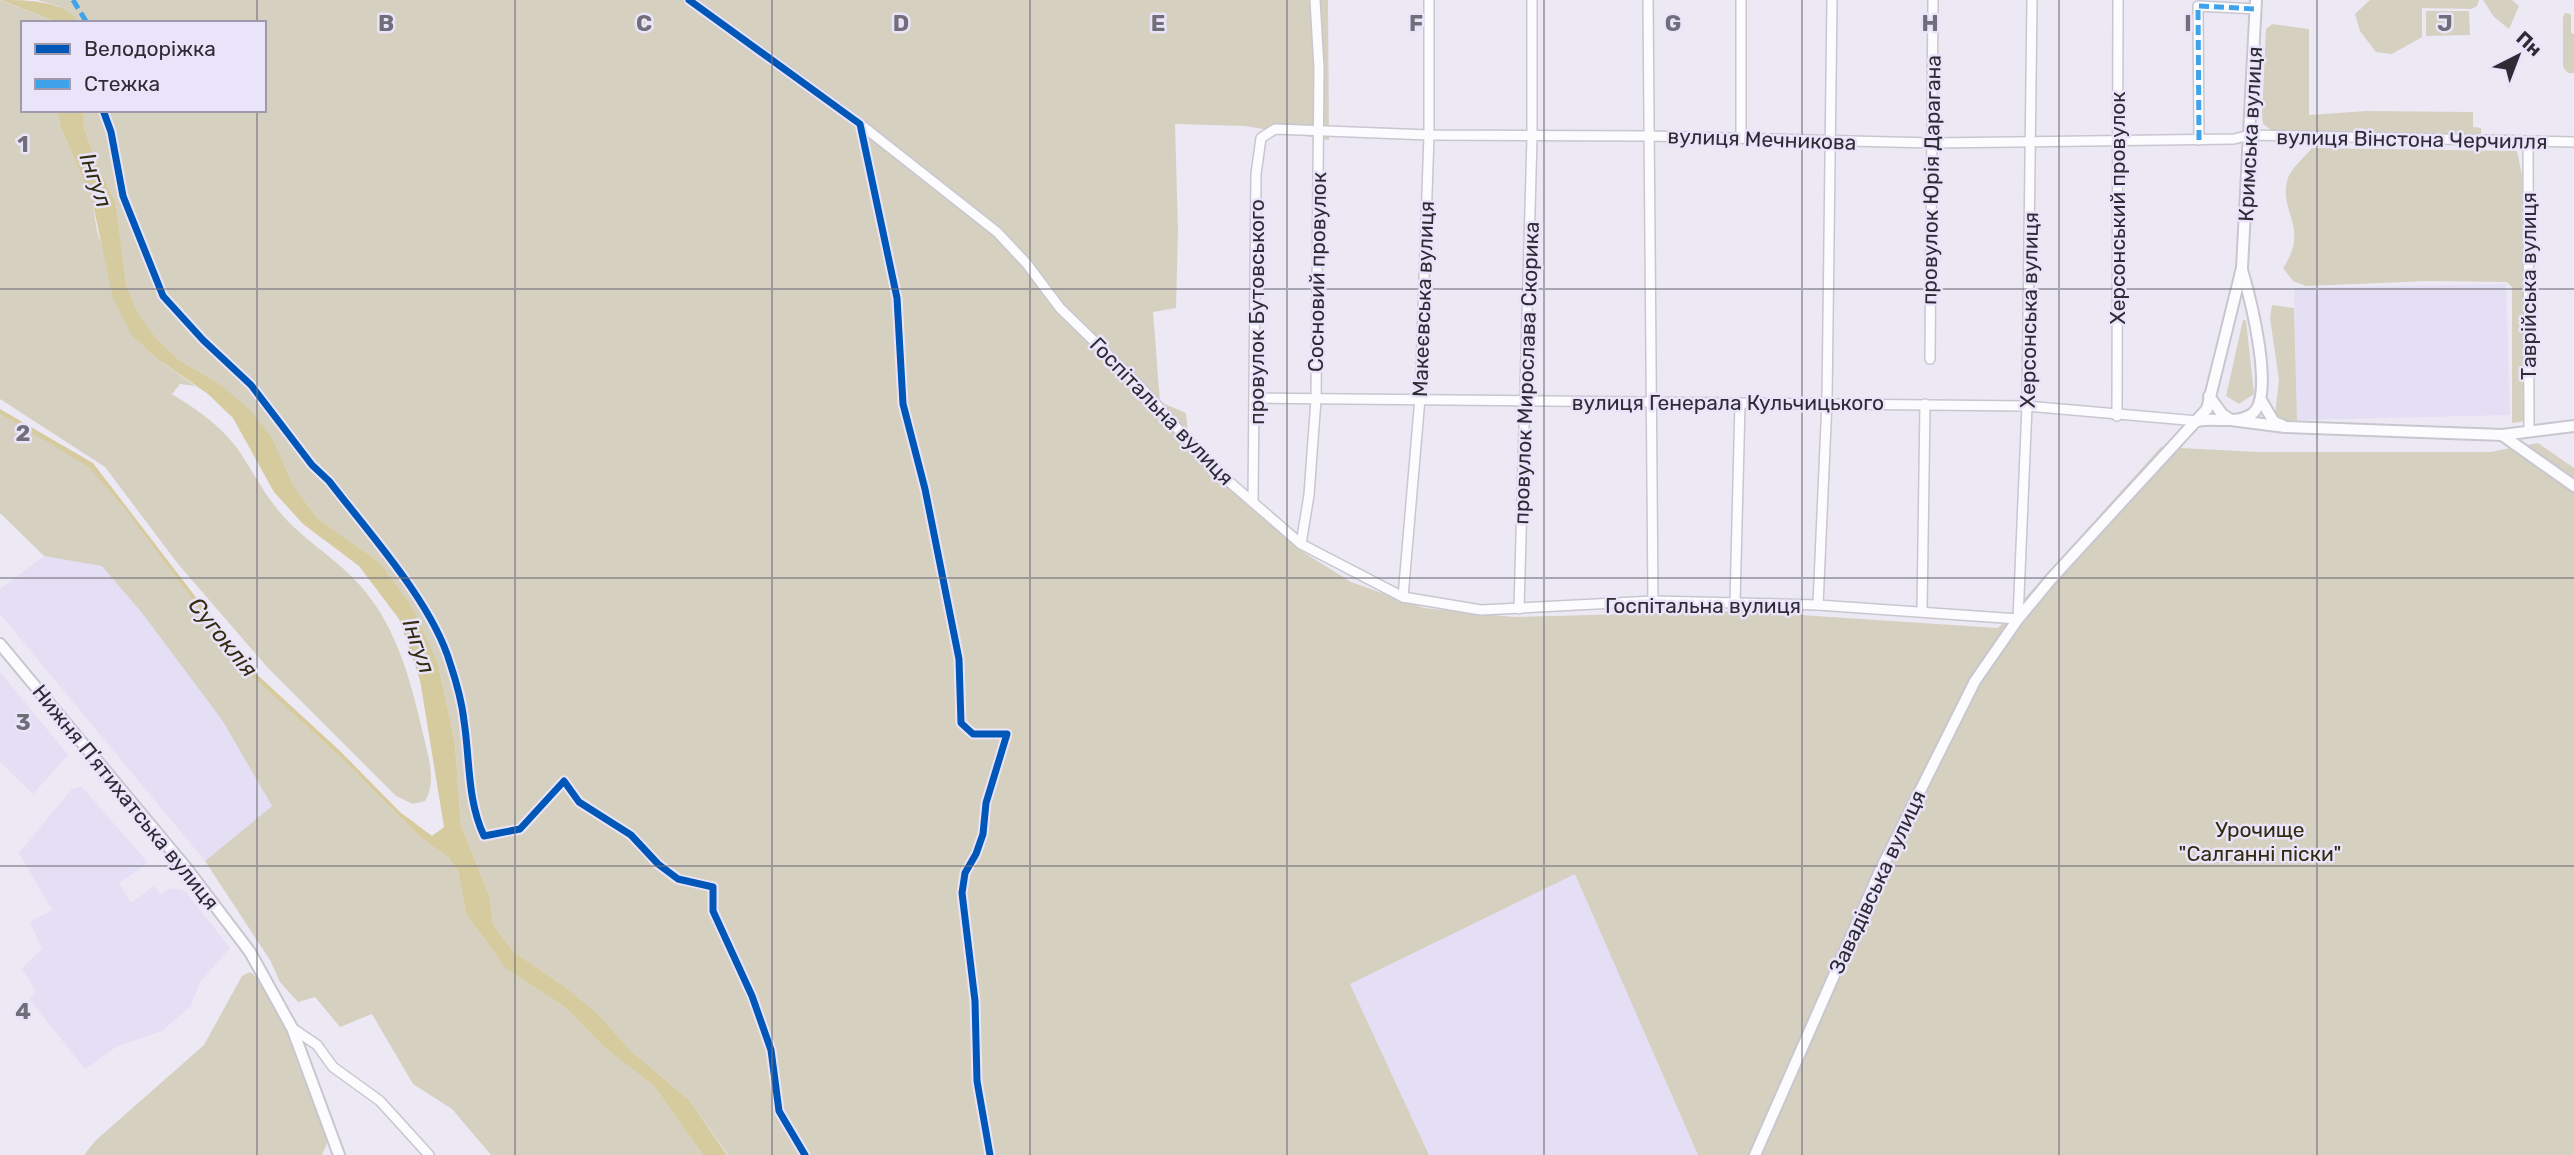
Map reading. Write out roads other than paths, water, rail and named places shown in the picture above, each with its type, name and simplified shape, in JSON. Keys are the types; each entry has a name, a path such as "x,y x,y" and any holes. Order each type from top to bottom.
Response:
{"street":[{"name":"Госпітальна вулиця","path":"688,0 860,124 997,232 1027,264 1060,308 1138,384 1211,466 1301,544 1403,597 1481,610 1653,601 1818,605 2018,619"},
{"name":"Сосновий провулок","path":"1301,544 1309,495 1316,399 1319,132 1315,0"},
{"name":"Макеєвська вулиця","path":"1403,597 1420,398 1429,135 1429,0"},
{"name":"провулок Мирослава Скорика","path":"1519,609 1527,399 1532,0"},
{"path":"1648,0 1653,601"},
{"path":"1741,0 1741,138"},
{"path":"1818,605 1827,401 1832,0"},
{"name":"провулок Юрія Дарагана","path":"1930,359 1933,0"},
{"name":"Херсонська вулиця","path":"2018,619 2027,406 2033,142 2032,0"},
{"name":"Херсонський провулок","path":"2118,0 2118,416"},
{"path":"2199,140 2198,6 2256,4"},
{"name":"Кримська вулиця","path":"2018,619 2207,409 2242,268 2256,4"},
{"name":"провулок Бутовського","path":"1253,502 1256,174 1261,138 1275,129"},
{"name":"вулиця Мечникова","path":"1275,129 1429,135 1648,136 1932,143 2199,140 2250,135"},
{"name":"вулиця Вінстона Черчилля","path":"2250,135 2574,142"},
{"name":"Таврійська вулиця","path":"2528,142 2529,431"},
{"name":"Кримська вулиця","path":"2242,268 2261,360 2262,400"},
{"path":"2230,310 2238,301 2250,300"},
{"path":"2210,396 2222,414 2231,420"},
{"name":"вулиця Генерала Кульчицького","path":"1256,398 1527,399 1650,404 1827,401 2027,406 2199,421"},
{"path":"2231,420 2252,413 2262,400 2274,422 2285,426"},
{"path":"1735,603 1740,403"},
{"path":"1922,612 1925,404"},
{"path":"2199,421 2214,418 2285,426 2502,435 2574,426"},
{"path":"2502,435 2574,486"},
{"name":"Завадівська вулиця","path":"1755,1155 1880,871 1975,681 2018,619"},
{"name":"Нижня Пʼятихатська вулиця","path":"0,644 187,869 250,952 292,1028 340,1155"},
{"path":"292,1028 317,1045 333,1067 380,1101 429,1155"}],"water":[{"path":"1,0 33,1 55,6 73,15 78,21 54,21"},
{"path":"57,112 83,112 83,125 97,164 116,203 126,285 138,313 157,339 179,360 220,384 250,410 274,441 293,485 317,518 379,562 411,606 438,664 455,743 461,826 490,897 493,925 514,952 568,989 599,1015 630,1050 690,1101 727,1155 703,1155 654,1086 605,1048 565,1007 506,969 466,914 458,871 448,857 421,838 340,757 246,671 123,507 89,467 0,414 0,409 93,463 250,668 339,750 400,812 432,836 444,827 420,680 399,619 359,566 303,524 274,492 233,418 208,394 156,358 132,336 113,298 92,200 61,128"}],"water label":[{"name":"Інгул","path":"96,180"},
{"name":"Сугоклія","path":"223,637"},
{"name":"Інгул","path":"419,646"}],"park label":[{"name":"Урочище \"Салганні піски\"","path":"2260,841"}]}
